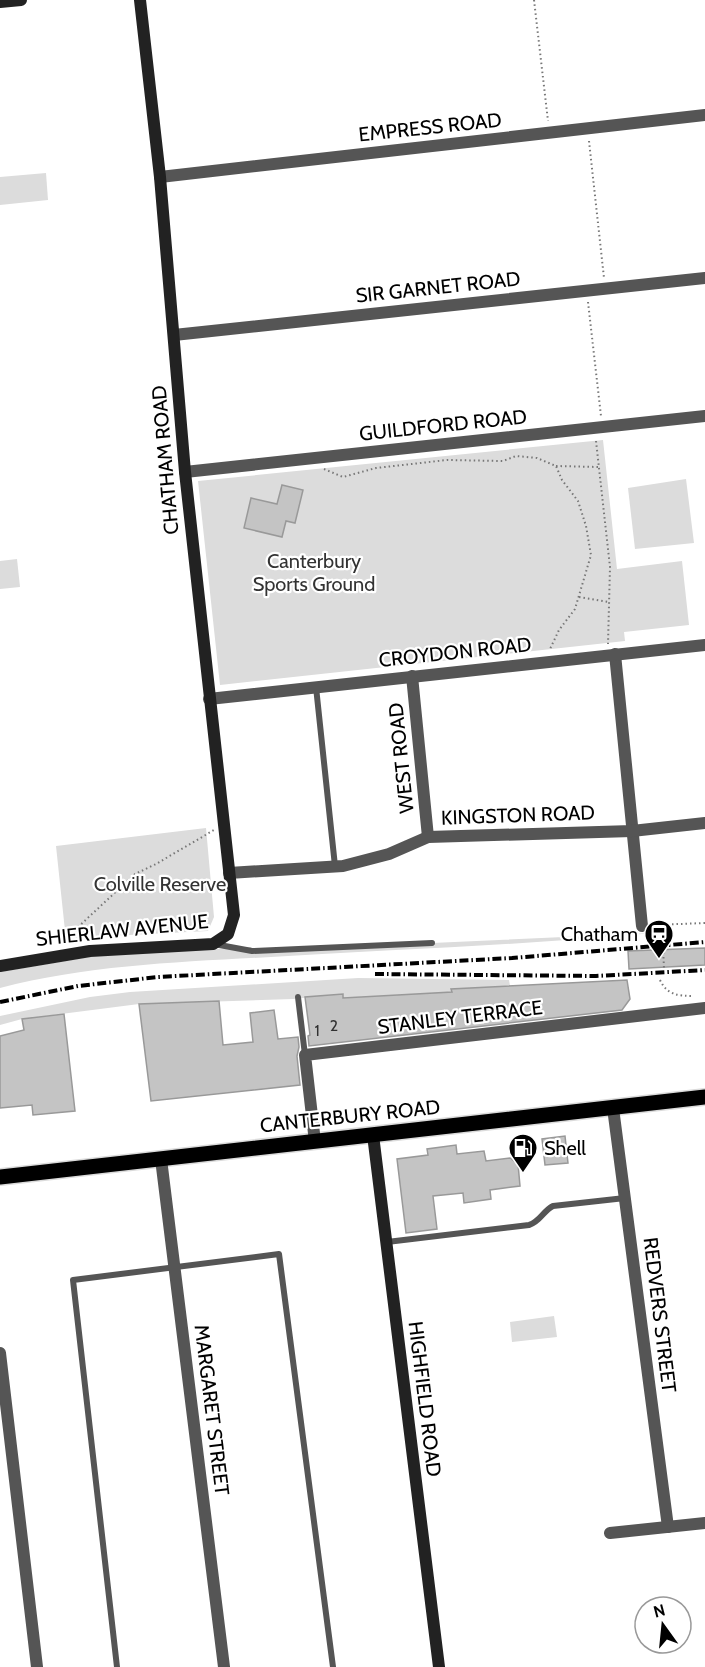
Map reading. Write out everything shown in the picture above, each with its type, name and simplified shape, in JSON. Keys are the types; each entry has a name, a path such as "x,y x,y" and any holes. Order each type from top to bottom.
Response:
{"main road":[{"name":"CANTERBURY ROAD","path":"0,1177 705,1097"}],"street":[{"path":"0,2 21,0"},
{"name":"CHATHAM ROAD","path":"140,0 160,177 185,472 234,915"},
{"name":"EMPRESS ROAD","path":"160,177 705,116"},
{"name":"SIR GARNET ROAD","path":"174,335 705,278"},
{"name":"GUILDFORD ROAD","path":"185,472 705,416"},
{"name":"CROYDON ROAD","path":"209,699 705,645"},
{"path":"615,654 642,926"},
{"name":"WEST ROAD","path":"412,676 428,837"},
{"name":"KINGSTON ROAD","path":"229,873 335,866 389,854 428,837 632,831 705,824"},
{"name":"SHIERLAW AVENUE","path":"0,966 90,951 213,944 228,934 234,915"},
{"name":"STANLEY TERRACE","path":"305,1055 704,1002"},
{"path":"305,1055 315,1142"},
{"name":"REDVERS STREET","path":"614,1108 668,1527"},
{"name":"HIGHFIELD ROAD","path":"373,1135 439,1667"},
{"name":"MARGARET STREET","path":"161,1159 224,1667"},
{"path":"0,1353 38,1667"},
{"path":"610,1533 705,1523"}],"lane":[{"path":"316,687 335,866"},
{"path":"213,944 252,951 432,943"},
{"path":"298,997 305,1055"},
{"path":"386,1242 529,1226 537,1223 547,1209 553,1206 625,1197"},
{"path":"117,1667 73,1280 279,1254 333,1667"}],"path":[{"path":"534,0 549,133"},
{"path":"587,129 606,289"},
{"path":"586,291 603,427 595,442 610,567 607,642 615,654"},
{"path":"322,468 343,477 376,468 447,460 503,461 516,456 537,458 556,466 599,467"},
{"path":"544,662 559,630 575,609 591,555 586,526 578,501 562,480 556,466"},
{"path":"579,597 609,602"},
{"path":"60,956 77,927 135,874 224,824"},
{"path":"656,934 655,925 705,923"},
{"path":"663,948 664,968"},
{"path":"660,980 663,987 675,995 704,1002"}],"green space":[{"path":"46,173 48,200 0,205 0,177"},
{"name":"Canterbury Sports Ground","path":"603,440 617,569 682,561 689,625 624,632 625,641 220,685 198,481"},
{"path":"686,479 694,543 635,549 628,488"},
{"path":"17,559 20,587 0,589 0,561"},
{"name":"Colville Reserve","path":"206,828 214,917 208,931 66,940 56,846"},
{"path":"653,933 510,944 135,966 67,974 0,988 0,972 95,956 251,947 252,951"},
{"path":"358,978 509,980 510,986 452,989 452,992 343,998 342,994 293,999 139,1004 22,1019 0,1025 0,1016 90,997 130,992"},
{"path":"554,1316 557,1337 512,1342 510,1322"}],"building":[{"path":"282,485 303,490 295,523 286,521 282,537 244,528 251,498 277,504"},
{"path":"705,948 705,965 629,969 628,951"},
{"path":"627,980 630,999 622,1010 309,1046 308,1036 310,1035 305,997 343,994 343,998 452,992 451,989"},
{"path":"219,1001 223,1045 253,1042 250,1013 274,1010 278,1039 298,1037 300,1085 151,1101 139,1004"},
{"path":"64,1014 75,1111 33,1115 32,1105 0,1108 0,1036 24,1030 22,1019"},
{"path":"565,1136 568,1163 545,1165 542,1139"},
{"path":"456,1145 457,1154 484,1151 486,1161 510,1158 518,1164 520,1186 490,1190 491,1199 464,1203 463,1193 433,1196 437,1229 406,1233 397,1159 428,1155 427,1149"}],"railway":[{"path":"0,1002 78,986 158,977 512,958 705,942"},
{"path":"375,974 596,976 705,970"}],"place":[{"name":"Chatham","path":"659,960"},
{"name":"Shell","path":"523,1174"}]}
